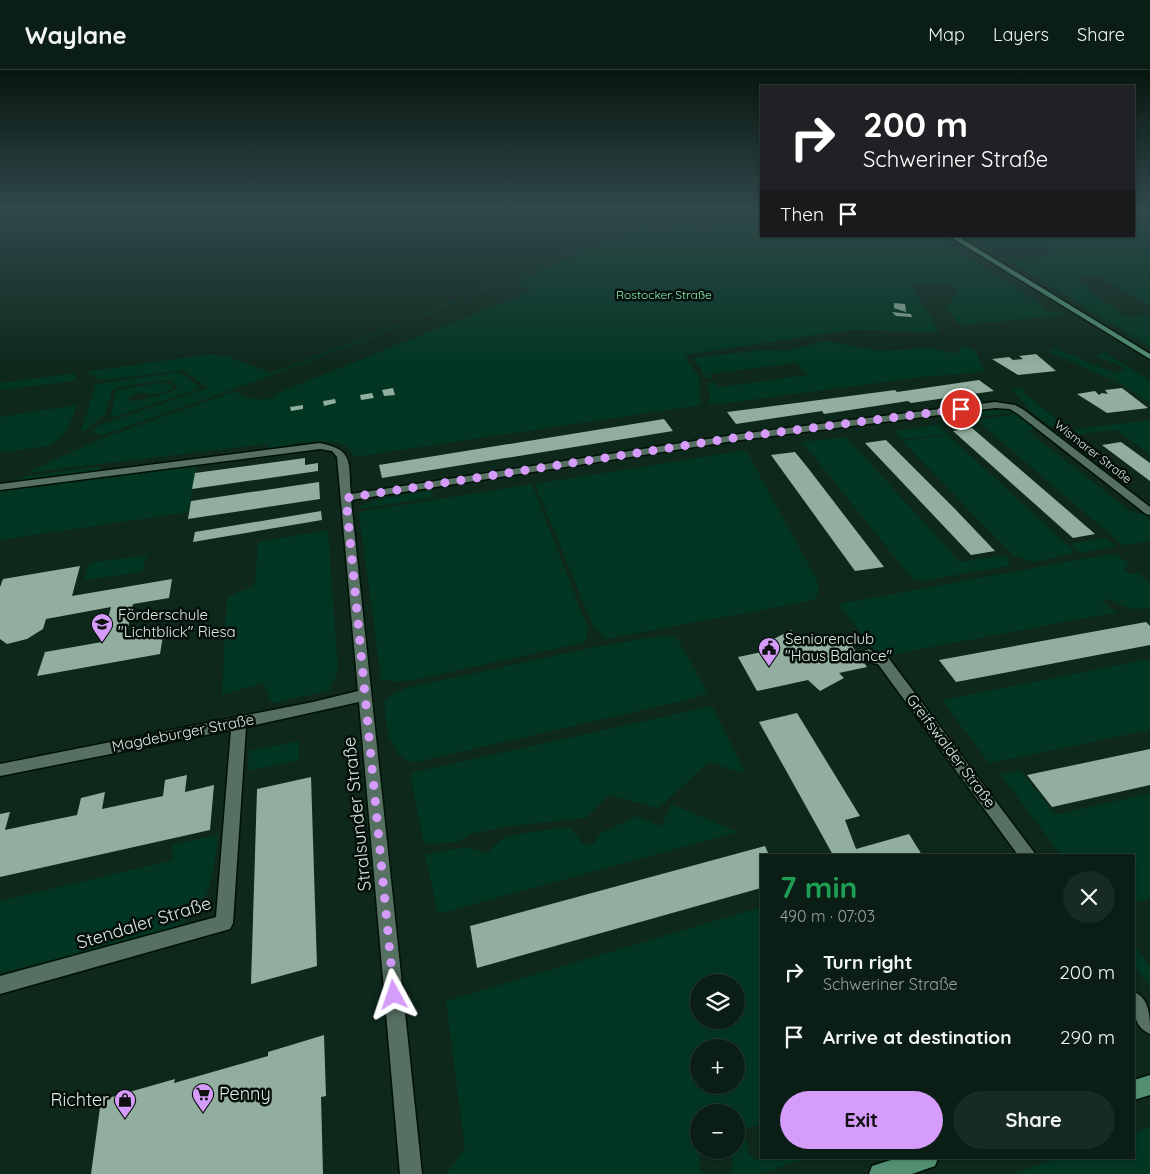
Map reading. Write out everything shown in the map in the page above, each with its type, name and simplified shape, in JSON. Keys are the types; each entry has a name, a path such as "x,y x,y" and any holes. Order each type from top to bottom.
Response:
{"street":[{"path":"994,262 1150,357"},
{"name":"Wismarer Straße","path":"346,498 790,431 995,405 1012,407 1021,412 1150,512"},
{"name":"Stralsunder Straße","path":"0,487 320,446 329,447 339,452 343,461 411,1174"},
{"name":"Greifswalder Straße","path":"869,654 875,659 882,659 1027,854"},
{"name":"Magdeburger Straße","path":"0,770 313,708 365,695"},
{"name":"Stendaler Straße","path":"0,986 224,923 239,722"},
{"path":"1135,1002 1150,1024"},
{"path":"1135,1090 1150,1085"},
{"path":"880,1174 924,1159"}],"green space":[{"path":"546,262 550,262 400,326 267,377 103,435 91,433 97,426 208,388 183,370 104,380 97,379 85,372 211,354 229,357 271,373 399,325"},
{"name":"Rostocker Straße","path":"560,262 976,262 1044,307 1043,311 1069,315 960,325 946,307 959,291 943,283 912,285 939,332 851,330 684,355 699,377 701,405 354,457 347,447 331,442 309,442 268,448 267,444 25,473 106,437 236,391 249,398 274,398 276,394 533,290 520,286 517,281"},
{"path":"1010,262 1150,262 1150,306 1099,277 1076,279 1125,317 1150,315 1150,347"},
{"path":"826,341 880,351 929,348 956,354 963,346 975,350 985,372 922,377 712,405 710,404 708,383 715,382 719,387 808,375 796,363 709,374 712,378 707,379 693,358 764,350 787,351"},
{"path":"1054,348 1115,373 1127,369 1096,356 1104,352 1150,381 1150,403 1117,382 1048,352"},
{"path":"180,372 198,386 198,389 115,417 111,415 116,391 118,390 165,382 172,386 171,389 155,394 134,394 128,399 135,402 168,393 178,387 172,381 167,380 117,387 112,390 105,414 85,431 81,431 96,384"},
{"path":"75,373 75,381 0,390 0,383"},
{"path":"1025,388 1028,390 1021,391 1061,422 1069,422 1067,424 1050,426 1029,410 1011,390"},
{"path":"77,405 66,433 48,446 0,453 0,417"},
{"path":"1000,408 1014,412 975,417 968,411"},
{"path":"1017,414 1037,429 1028,431 1132,513 1144,514 1150,519 1150,541 1124,546 976,420"},
{"path":"1150,420 1150,454 1116,430 1066,436 1058,433 1059,431"},
{"path":"938,425 947,434 901,439 893,431"},
{"path":"948,435 1076,553 1032,562 1013,555 902,441"},
{"path":"846,437 960,562 1006,555 1010,563 1008,566 922,581 911,577 802,442"},
{"path":"746,450 817,580 819,591 816,598 814,600 606,639 594,628 535,484"},
{"path":"197,465 188,512 0,540 0,490"},
{"path":"99,467 99,471 18,482 19,479 26,476"},
{"path":"532,484 588,629 586,642 414,680 394,682 381,679 359,512"},
{"path":"431,490 433,497 360,509 361,506 375,500"},
{"path":"328,530 338,671 329,691 272,703 263,683 222,695 227,597 255,585 258,542"},
{"path":"1106,538 1116,546 1080,553 1070,544"},
{"path":"1110,554 1119,556 1130,566 1123,568 1130,574 1138,573 1150,583 1150,607 1134,610 1107,599 1101,601 1118,612 879,657 839,604"},
{"path":"147,555 142,572 84,580 90,563"},
{"path":"665,635 677,638 707,692 695,698 412,763 398,754 388,735 384,701 391,695 406,688 595,647"},
{"path":"1150,659 1150,730 989,763 942,700"},
{"path":"712,706 746,774 709,762 658,808 609,795 586,818 511,826 470,834 458,842 424,844 410,773"},
{"path":"299,741 299,760 248,771 249,751"},
{"path":"1020,770 1055,815 1150,793 1150,899 1135,903 1135,854 1060,854 1000,774"},
{"path":"671,804 738,832 438,914 425,855 465,847 487,853 503,838 524,833 570,827 583,844 593,845 600,833 638,816 661,827"},
{"path":"219,834 212,875 206,896 190,918 167,931 0,973 0,901 173,860 172,845"},
{"path":"760,907 760,1124 745,1129 745,1104 690,1104 690,1159 700,1159 700,1170 705,1174 446,1174 465,1148 446,1001"},
{"path":"1135,946 1150,966 1150,987 1135,966"},
{"path":"1150,1127 1150,1174 1011,1174 1057,1159 1135,1159 1135,1133"},
{"path":"745,1135 748,1153 755,1160 805,1159 759,1174 729,1174 732,1171 732,1159 745,1159"}],"building":[{"path":"894,303 905,304 906,312 894,308"},
{"path":"892,312 911,314 912,317 896,316"},
{"path":"1036,354 1056,371 1018,375 992,359 1009,357 1013,360 1023,359 1019,356"},
{"path":"979,380 994,391 911,403 908,401 824,414 822,411 736,424 727,412 895,390 897,392"},
{"path":"393,388 395,395 384,396 382,390"},
{"path":"1122,388 1148,408 1107,413 1077,394 1095,391 1099,395 1102,393 1108,394 1105,390"},
{"path":"372,393 374,398 361,400 360,395"},
{"path":"335,399 336,403 324,406 323,401"},
{"path":"303,405 303,409 291,411 290,407"},
{"path":"664,419 673,431 382,478 379,465"},
{"path":"972,428 1095,534 1073,538 953,431"},
{"path":"886,440 995,551 971,555 865,443"},
{"path":"1121,442 1150,463 1150,481 1102,445"},
{"path":"795,452 884,567 855,571 771,455"},
{"path":"305,458 305,465 318,463 318,471 192,489 195,473"},
{"path":"319,482 320,499 188,519 191,501"},
{"path":"321,511 322,520 193,542 195,532"},
{"path":"80,566 72,596 172,579 169,598 133,604 126,637 164,630 160,654 37,676 45,652 102,642 111,607 46,619 43,629 27,639 7,644 0,639 0,587 3,579"},
{"path":"1146,622 1150,626 1150,645 956,682 939,660"},
{"path":"791,630 805,643 844,635 867,667 839,673 844,678 820,691 808,680 757,691 738,657 775,649 768,642"},
{"path":"797,713 860,816 845,820 856,849 909,834 921,854 832,854 759,722"},
{"path":"1150,749 1150,785 1052,807 1027,775"},
{"path":"187,775 185,792 214,785 210,830 0,877 0,814 10,812 5,830 77,815 81,798 105,792 102,809 163,796 165,780"},
{"path":"311,777 317,966 251,984 257,789"},
{"path":"765,846 769,854 760,854 760,888 477,968 470,926"},
{"path":"324,1035 326,1096 321,1097 323,1174 91,1174 101,1100 175,1079 174,1083 268,1056 268,1052"}],"place":[{"name":"Förderschule \"Lichtblick\" Riesa","path":"102,643"},
{"name":"Seniorenclub \"Haus Balance\"","path":"769,667"},
{"name":"Penny","path":"203,1113"},
{"name":"Richter","path":"125,1119"}],"route":[{"path":"394,995 346,498 740,437 961,409"}]}
